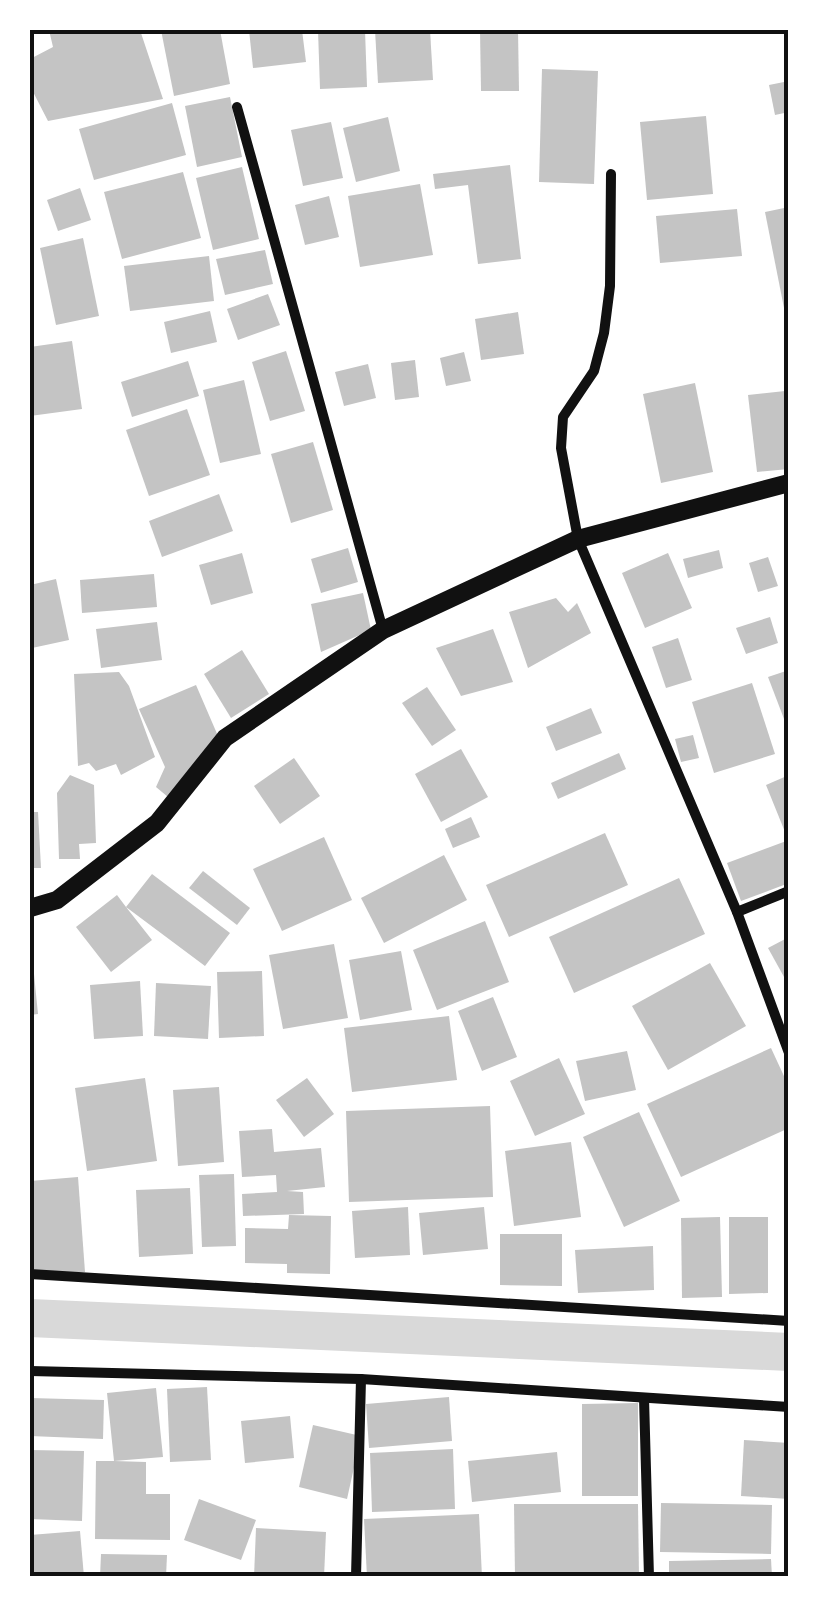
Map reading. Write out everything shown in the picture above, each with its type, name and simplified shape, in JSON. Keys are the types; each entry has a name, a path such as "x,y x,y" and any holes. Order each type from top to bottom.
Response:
{"street":[{"path":"237,107 383,630"},
{"path":"611,174 610,286 604,333 594,372 563,417 562,448 578,538 736,912 789,1053"},
{"path":"30,908 57,900 157,823 225,738 383,630 578,538 789,483"},
{"path":"736,912 789,891"},
{"path":"30,1274 789,1322"},
{"path":"30,1371 361,1379 789,1407"},
{"path":"356,1577 361,1379"},
{"path":"644,1398 649,1577"}],"building":[{"path":"49,30 140,30 163,99 48,121 30,86 30,59 53,47"},
{"path":"161,30 220,30 230,84 174,96"},
{"path":"249,30 302,30 306,62 253,68"},
{"path":"318,30 365,30 367,87 320,89"},
{"path":"375,30 430,30 433,80 378,83"},
{"path":"480,30 518,30 519,91 481,91"},
{"path":"542,69 598,71 594,184 539,182"},
{"path":"789,81 789,112 775,115 769,85"},
{"path":"230,97 242,157 197,167 185,106"},
{"path":"172,103 186,155 94,180 79,129"},
{"path":"706,116 713,194 647,200 640,122"},
{"path":"388,117 400,171 356,182 343,128"},
{"path":"331,122 343,178 303,186 291,130"},
{"path":"510,165 521,259 478,264 468,185 435,189 433,174"},
{"path":"242,167 259,239 213,250 196,178"},
{"path":"183,172 201,238 122,259 104,192"},
{"path":"420,184 433,255 360,267 348,196"},
{"path":"80,188 91,220 58,231 47,200"},
{"path":"329,196 339,237 305,245 295,205"},
{"path":"789,207 789,307 784,308 765,212"},
{"path":"737,209 742,256 660,263 656,216"},
{"path":"83,238 99,316 56,325 40,248"},
{"path":"265,250 273,284 225,295 216,259"},
{"path":"209,256 214,301 130,311 124,266"},
{"path":"268,294 280,325 238,340 227,309"},
{"path":"210,311 217,342 171,353 164,322"},
{"path":"518,312 524,354 481,360 475,319"},
{"path":"72,341 82,409 30,416 30,347"},
{"path":"286,351 305,411 270,421 252,362"},
{"path":"464,352 471,381 446,386 440,358"},
{"path":"415,360 419,397 395,400 391,363"},
{"path":"188,361 199,396 132,417 121,382"},
{"path":"368,364 376,398 344,406 335,372"},
{"path":"244,380 261,454 220,463 203,390"},
{"path":"695,383 713,472 661,483 643,394"},
{"path":"785,391 789,469 757,472 748,395"},
{"path":"187,409 210,475 149,496 126,430"},
{"path":"313,442 333,510 291,523 271,454"},
{"path":"219,494 233,531 162,557 149,521"},
{"path":"348,548 358,582 321,593 311,559"},
{"path":"719,550 723,568 688,578 683,559"},
{"path":"242,553 253,593 211,605 199,565"},
{"path":"668,553 692,608 645,628 622,573"},
{"path":"768,557 778,586 758,592 749,563"},
{"path":"154,574 157,607 82,613 80,580"},
{"path":"56,579 69,640 32,648 30,585"},
{"path":"363,593 371,630 321,652 311,604"},
{"path":"556,598 568,612 577,603 591,633 528,668 509,612"},
{"path":"770,617 778,643 746,654 736,628"},
{"path":"157,622 162,660 101,668 96,629"},
{"path":"493,629 513,682 461,696 436,648"},
{"path":"678,638 692,680 666,688 652,647"},
{"path":"242,650 269,694 231,718 204,674"},
{"path":"789,670 789,732 768,677"},
{"path":"119,672 129,686 155,757 121,775 116,764 96,771 89,763 78,766 74,674"},
{"path":"752,683 775,754 714,773 692,702"},
{"path":"196,685 218,736 168,797 156,787 165,767 139,709"},
{"path":"427,687 456,730 432,746 402,703"},
{"path":"591,708 602,733 556,751 546,727"},
{"path":"693,735 699,758 681,762 675,739"},
{"path":"461,749 488,797 441,822 415,774"},
{"path":"619,753 626,769 558,799 551,783"},
{"path":"294,758 320,796 280,824 254,786"},
{"path":"70,775 94,785 96,843 79,844 80,859 59,859 57,793"},
{"path":"789,775 789,830 785,832 766,785"},
{"path":"30,812 38,812 41,868 30,868"},
{"path":"471,817 480,837 453,848 445,829"},
{"path":"605,833 628,885 509,937 486,885"},
{"path":"324,837 352,900 282,931 253,869"},
{"path":"789,840 789,883 741,901 727,863"},
{"path":"444,855 467,900 384,943 361,898"},
{"path":"203,871 250,908 237,925 189,888"},
{"path":"152,874 230,933 205,966 126,907"},
{"path":"679,878 705,934 574,993 549,937"},
{"path":"117,895 152,940 111,972 76,927"},
{"path":"485,921 509,982 437,1010 413,950"},
{"path":"789,937 789,986 768,948"},
{"path":"334,944 348,1018 283,1029 269,955"},
{"path":"401,951 412,1010 360,1020 349,960"},
{"path":"710,963 746,1026 668,1070 632,1006"},
{"path":"33,964 38,1014 30,1015 30,965"},
{"path":"262,971 264,1036 219,1038 217,972"},
{"path":"140,981 143,1036 94,1039 90,985"},
{"path":"156,983 211,986 208,1039 154,1036"},
{"path":"493,997 517,1057 482,1071 458,1011"},
{"path":"449,1016 457,1080 352,1092 344,1028"},
{"path":"771,1048 789,1087 789,1128 681,1177 647,1104"},
{"path":"627,1051 636,1090 585,1101 576,1061"},
{"path":"559,1058 585,1114 535,1136 510,1081"},
{"path":"145,1078 157,1161 87,1171 75,1088"},
{"path":"307,1078 334,1114 304,1137 276,1100"},
{"path":"219,1087 224,1162 178,1166 173,1090"},
{"path":"490,1106 493,1197 349,1202 346,1111"},
{"path":"639,1112 680,1201 624,1227 583,1137"},
{"path":"272,1129 274,1152 321,1148 325,1187 287,1191 303,1192 304,1214 243,1216 242,1194 277,1192 276,1175 242,1177 239,1131"},
{"path":"571,1142 581,1217 514,1226 505,1151"},
{"path":"234,1174 236,1246 202,1247 199,1175"},
{"path":"78,1177 85,1272 30,1276 30,1181"},
{"path":"190,1188 193,1254 139,1257 136,1190"},
{"path":"408,1207 410,1255 355,1258 352,1211"},
{"path":"484,1207 488,1249 423,1255 419,1213"},
{"path":"289,1215 331,1216 330,1274 287,1273 287,1264 245,1263 245,1228 288,1229"},
{"path":"720,1217 722,1297 682,1298 681,1218"},
{"path":"729,1217 768,1217 768,1293 729,1294"},
{"path":"500,1234 562,1234 562,1286 500,1285"},
{"path":"653,1246 654,1290 578,1293 575,1250"},
{"path":"207,1387 211,1460 170,1462 167,1389"},
{"path":"156,1388 163,1457 114,1461 107,1393"},
{"path":"449,1397 452,1441 369,1448 366,1404"},
{"path":"30,1398 104,1400 103,1439 30,1436"},
{"path":"638,1403 638,1496 582,1496 582,1404"},
{"path":"290,1416 294,1458 245,1463 241,1421"},
{"path":"313,1425 361,1436 347,1499 299,1487"},
{"path":"744,1440 789,1443 789,1499 741,1496"},
{"path":"453,1449 455,1509 372,1512 370,1453"},
{"path":"30,1450 84,1451 82,1521 30,1519"},
{"path":"557,1452 561,1492 472,1502 468,1461"},
{"path":"96,1461 146,1462 146,1494 170,1494 170,1540 95,1539"},
{"path":"199,1499 256,1520 241,1560 184,1540"},
{"path":"661,1503 772,1505 771,1554 660,1552"},
{"path":"514,1504 638,1504 639,1577 515,1577"},
{"path":"479,1514 482,1577 367,1577 364,1519"},
{"path":"256,1528 326,1532 324,1577 254,1577"},
{"path":"80,1531 84,1577 30,1577 30,1535"},
{"path":"101,1554 167,1555 166,1577 100,1577"},
{"path":"771,1559 772,1577 669,1577 669,1561"}],"waterway":[{"path":"30,1318 789,1352"}]}
